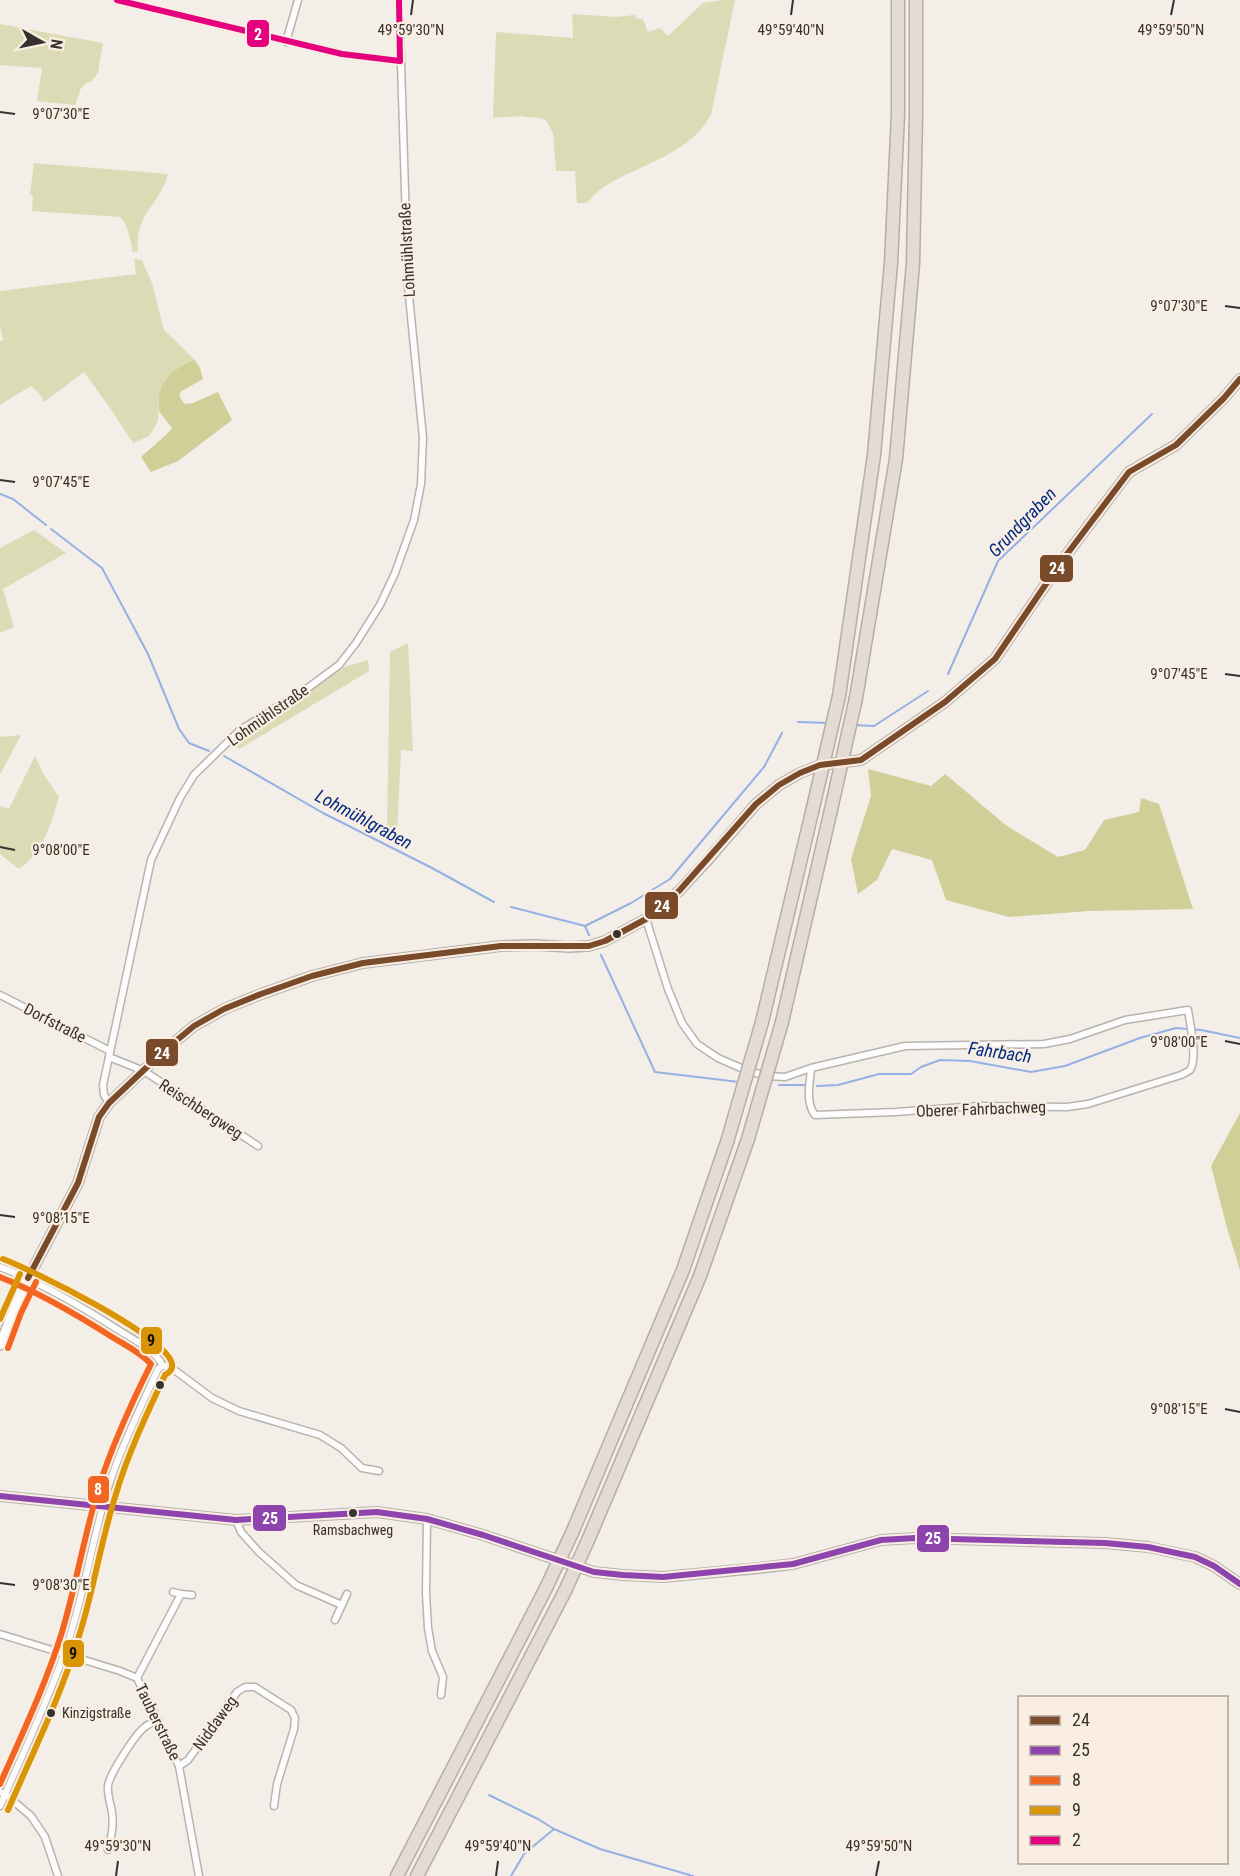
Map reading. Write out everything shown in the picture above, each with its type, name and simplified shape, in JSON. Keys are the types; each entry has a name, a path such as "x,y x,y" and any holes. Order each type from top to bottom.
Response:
{"highway":[{"path":"397,1876 546,1588 572,1533 683,1270 727,1142 762,1023 839,696 874,454 891,263 898,114 898,0"},
{"path":"417,1876 565,1591 589,1538 700,1276 748,1139 782,1022 856,698 896,459 913,263 916,0"}],"street":[{"path":"117,0 286,42 342,54 400,61"},
{"path":"286,42 298,0"},
{"name":"Lohmühlstraße","path":"109,1104 104,1095 103,1085 151,860 180,798 194,775 240,730 305,690 339,665 380,605 408,538 422,484 423,438 408,286 399,0"},
{"path":"0,1345 28,1278 78,1183 99,1117 109,1104 165,1050 194,1026 224,1010 312,976 363,963 501,946 589,946 646,920 679,891 756,804 779,785 820,765 861,760 945,702 995,659 1061,562 1129,472 1176,445 1224,399 1240,379"},
{"path":"646,920 675,1006 682,1023 697,1044 718,1058 748,1071 768,1076 785,1077 811,1068"},
{"name":"Dorfstraße","path":"0,995 144,1071"},
{"name":"Oberer Fahrbachweg","path":"1188,1010 1193,1060 1190,1071 1181,1075 1088,1104 1067,1107 978,1106 815,1115 808,1100 811,1068 904,1046 1044,1044 1070,1039 1125,1020 1188,1010"},
{"name":"Reischbergweg","path":"144,1071 258,1146"},
{"path":"0,1267 28,1278 88,1311 139,1343 159,1359 163,1366"},
{"path":"0,1806 2,1793 28,1744 65,1653 103,1507 121,1451 158,1368 169,1366 212,1398 239,1411 320,1435 341,1448 362,1468 379,1471"},
{"path":"0,1496 236,1520 377,1512 427,1519 594,1572 623,1575 663,1577 793,1564 880,1540 936,1538 1105,1543 1148,1547 1195,1557 1214,1566 1240,1584"},
{"path":"427,1519 428,1628 432,1651 443,1677 441,1695"},
{"path":"236,1520 241,1532 296,1585 342,1605"},
{"path":"172,1592 192,1595"},
{"path":"137,1678 182,1594"},
{"path":"335,1620 347,1594"},
{"name":"Tauberstraße","path":"0,1634 137,1678 179,1766 199,1876"},
{"name":"Niddaweg","path":"179,1766 188,1760 237,1692 245,1687 255,1687 291,1710 295,1718 294,1729 277,1785 274,1806"},
{"path":"108,1850 112,1835 112,1815 108,1793 111,1777 144,1727 158,1720"},
{"path":"2,1793 31,1816 45,1837 58,1876"}],"green space":[{"path":"735,0 711,115 702,129 677,149 604,187 587,203 577,203 575,171 556,171 553,133 545,119 520,116 493,118 496,32 573,38 572,14 616,17 635,15 637,19 643,19 648,32 660,28 668,36 703,3"},
{"path":"0,24 103,43 98,73 92,81 81,88 75,105 37,101 42,68 0,65"},
{"path":"34,163 168,174 140,227 138,251 133,252 127,229 120,217 32,211 33,196 30,194"},
{"path":"134,259 142,260 152,283 164,330 194,359 172,372 159,395 158,421 149,436 133,443 84,372 44,402 40,394 31,386 0,405 0,341 3,340 0,325 0,291 136,274"},
{"path":"194,359 203,379 180,392 180,398 185,404 193,403 218,392 232,420 178,461 151,472 141,457 172,428 159,411 159,395 162,385 172,372"},
{"path":"34,530 66,553 3,589 14,627 0,633 0,548"},
{"path":"408,643 413,751 401,750 397,836 387,832 390,652"},
{"path":"368,660 369,671 239,749 233,742 344,667"},
{"path":"21,735 1,773 0,773 0,737"},
{"path":"35,756 44,775 59,797 41,845 28,862 19,869 0,854 0,806 9,809"},
{"path":"868,769 931,786 945,774 1007,826 1058,857 1085,850 1104,820 1139,812 1141,798 1159,804 1193,909 1089,911 1009,917 946,900 932,860 892,849 877,880 858,894 851,859 871,796"},
{"path":"1240,1113 1240,1270 1211,1166"}],"waterway":[{"name":"Grundgraben","path":"948,674 998,561 1152,414"},
{"name":"Lohmühlgraben","path":"0,494 13,499 46,525"},
{"name":"Lohmühlgraben","path":"51,529 102,568 148,654 179,729 189,743 209,751"},
{"name":"Grundgraben","path":"855,725 874,726 928,691"},
{"name":"Grundgraben","path":"798,722 828,723"},
{"name":"Grundgraben","path":"585,926 631,903 670,879 764,767 782,733"},
{"name":"Lohmühlgraben","path":"224,756 323,813 494,902"},
{"name":"Lohmühlgraben","path":"511,907 585,926"},
{"name":"Fahrbach","path":"585,926 589,935"},
{"name":"Fahrbach","path":"601,955 655,1072 739,1082"},
{"name":"Fahrbach","path":"817,1086 838,1085 879,1074 911,1074 921,1067 940,1060 970,1061 1031,1072 1065,1066 1140,1038 1176,1028 1201,1030 1240,1038"},
{"name":"Fahrbach","path":"779,1085 804,1085"},
{"path":"489,1795 554,1829 600,1849 693,1876"},
{"path":"511,1876 524,1854 554,1829"}],"transit line":[{"name":"2","path":"117,0 342,54 400,61"},
{"name":"2","path":"399,0 400,61"},
{"name":"24","path":"28,1278 78,1183 99,1117 109,1103 194,1026 224,1009 261,994 312,976 363,963 501,946 589,946 605,941 646,919 679,891 756,804 779,785 820,765 861,760 945,702 995,659 1061,562 1129,472 1176,445 1240,379"},
{"name":"9","path":"3,1259 41,1276 124,1321 148,1337 164,1352 172,1364 126,1464 111,1511 72,1658 8,1810"},
{"name":"9","path":"0,1319 20,1274"},
{"name":"8","path":"0,1277 71,1312 132,1349 151,1364 129,1410 98,1490 67,1614 49,1671 0,1784"},
{"name":"8","path":"8,1348 36,1282"},
{"name":"25","path":"0,1496 236,1520 377,1512 427,1519 594,1572 623,1575 663,1577 793,1564 881,1540 915,1538 1105,1543 1148,1547 1195,1557 1214,1566 1240,1584"}],"place":[{"name":"Ramsbachweg","path":"353,1513"},
{"name":"Kinzigstraße","path":"51,1713"}]}
